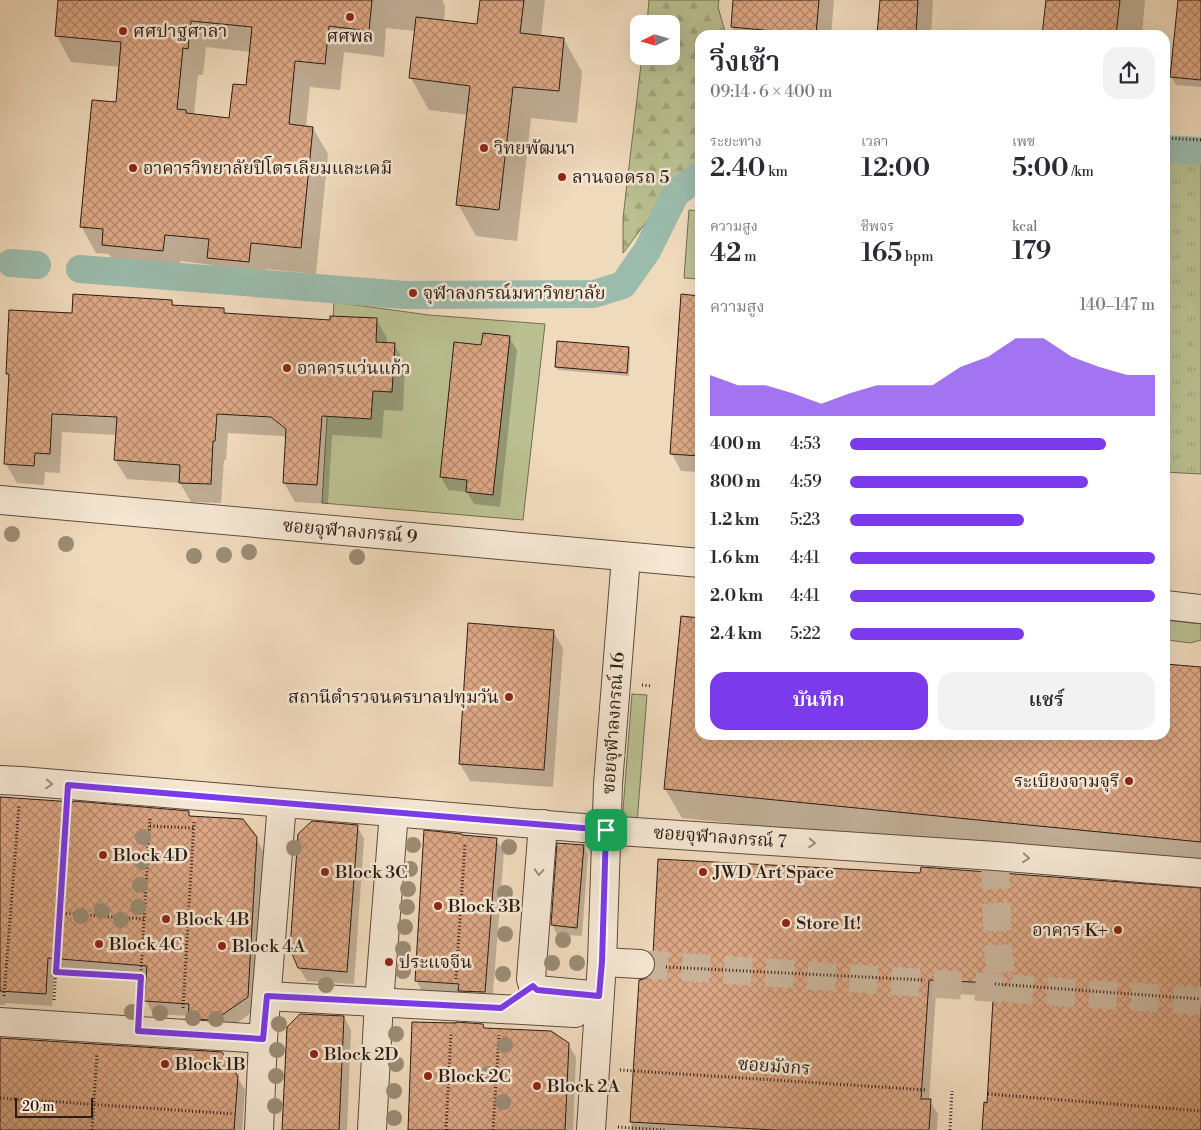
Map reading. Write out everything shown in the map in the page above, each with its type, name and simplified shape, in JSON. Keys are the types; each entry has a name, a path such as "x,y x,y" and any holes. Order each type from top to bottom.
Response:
{"street":[{"name":"ซอยจุฬาลงกรณ์ 9","path":"0,500 695,563"},
{"name":"ซอยจุฬาลงกรณ์ 16","path":"603,1129 599,996 602,962 608,784 626,556"},
{"path":"1170,606 1201,609"},
{"name":"ซอยจุฬาลงกรณ์ 7","path":"11,781 606,830 1201,873"},
{"path":"259,1123 263,1039 282,803"},
{"path":"372,1130 379,1002 394,812"},
{"path":"543,824 531,979 533,986 537,990 599,996"},
{"path":"602,962 650,966"},
{"path":"267,996 575,1013"},
{"path":"1,1022 263,1039"}],"path":[{"path":"1170,138 1201,140"},
{"path":"1,1022 11,781"},
{"path":"52,1025 68,785"},
{"path":"138,1031 151,792"},
{"path":"181,1033 196,795"},
{"path":"446,1130 450,1039 467,818"},
{"path":"150,826 194,828"},
{"path":"59,913 144,919"},
{"path":"650,966 925,980"},
{"path":"56,972 141,977"},
{"path":"995,984 1201,999"},
{"path":"493,1130 501,1008"},
{"path":"92,1130 98,1028"},
{"name":"ซอยมังกร","path":"620,1070 927,1090"},
{"path":"638,1071 638,1076"},
{"path":"950,1130 952,1092"},
{"path":"988,1094 1201,1111"},
{"path":"0,1098 94,1105 259,1123"},
{"path":"603,1129 664,1130"}],"green space":[{"path":"649,0 719,0 718,7 725,30 695,30 695,169 670,188 623,253 623,218 641,65 680,65 680,15 648,15"},
{"path":"1170,158 1201,160 1201,474 1170,472"},
{"path":"689,210 695,211 695,279 684,278"},
{"path":"334,302 429,315 545,324 523,520 322,503"},
{"path":"1170,621 1201,624 1201,640 1190,643 1170,640"},
{"path":"632,694 647,695 637,823 622,823"}],"building":[{"path":"58,0 372,0 369,31 329,26 325,64 295,61 289,124 313,127 301,248 251,243 249,262 207,258 209,239 165,235 163,251 102,245 103,229 80,227 92,100 116,102 121,42 55,36","holes":["191,21 252,27 246,85 233,84 229,118 186,113 186,110 177,109 183,48 188,49"]},
{"name":"วิทยพัฒนา","path":"480,0 524,0 520,33 564,38 559,91 513,87 499,210 456,205 470,86 409,78 416,17 477,24"},
{"path":"733,0 819,0 816,30 763,30 731,27"},
{"path":"880,0 918,0 916,30 877,30"},
{"path":"1046,0 1120,0 1117,30 1043,30"},
{"path":"1178,0 1201,0 1201,80 1170,77"},
{"path":"73,294 172,300 172,305 224,308 224,313 330,320 330,316 377,318 376,342 395,343 392,392 373,391 371,419 322,416 317,485 283,483 286,429 271,417 217,414 215,441 213,441 211,484 179,483 180,465 114,460 117,417 52,414 50,454 35,453 34,466 4,464 9,374 6,374 9,310 72,313"},
{"path":"681,294 695,295 695,456 670,454"},
{"path":"483,333 510,336 493,495 466,492 467,480 440,477 454,342 481,345"},
{"path":"557,341 629,347 627,373 555,367"},
{"path":"681,616 695,617 695,740 1170,740 1170,664 1201,667 1201,842 664,789"},
{"path":"468,623 554,630 544,770 459,764"},
{"path":"0,797 189,811 189,816 243,819 257,837 248,997 215,1020 188,1019 189,1004 144,1001 147,966 48,958 46,994 0,991"},
{"name":"Block 3C","path":"312,821 358,825 347,972 298,968 290,949 298,834"},
{"path":"424,830 497,838 485,992 458,991 459,984 415,981"},
{"path":"557,843 584,845 577,928 551,925"},
{"path":"658,859 920,873 921,867 1201,888 1201,1130 982,1130 984,1102 987,1103 994,983 929,980 921,1099 931,1099 929,1130 775,1130 630,1122 639,980 648,978 653,973 656,965 653,955"},
{"path":"300,1014 344,1016 339,1130 282,1130 287,1027"},
{"path":"412,1022 456,1022 483,1024 484,1028 551,1031 569,1043 565,1130 408,1130"},
{"path":"0,1038 222,1052 238,1076 234,1130 0,1130"}],"waterway":[{"path":"1170,149 1201,151"},
{"path":"80,269 405,295 594,294 623,285 647,251 676,193 695,180"},
{"path":"11,263 37,265"}],"tunnel":[{"path":"995,861 998,950 1002,980 1012,989 1201,1001"},
{"path":"640,964 1012,989"}],"place":[{"name":"ศศพล","path":"350,17"},
{"name":"ศศปาฐศาลา","path":"123,31"},
{"name":"วิทยพัฒนา","path":"484,148"},
{"name":"อาคารวิทยาลัยปิโตรเลียมและเคมี","path":"133,168"},
{"name":"ลานจอดรถ 5","path":"562,177"},
{"name":"จุฬาลงกรณ์มหาวิทยาลัย","path":"413,293"},
{"name":"อาคารแว่นแก้ว","path":"287,368"},
{"name":"สถานีตำรวจนครบาลปทุมวัน","path":"509,697"},
{"name":"ระเบียงจามจุรี","path":"1129,781"},
{"name":"Block 4D","path":"103,855"},
{"name":"Block 3C","path":"325,872"},
{"name":"JWD Art Space","path":"703,872"},
{"name":"Block 3B","path":"438,906"},
{"name":"Block 4B","path":"166,919"},
{"name":"Store It!","path":"786,923"},
{"name":"อาคาร K+","path":"1118,930"},
{"name":"Block 4C","path":"99,944"},
{"name":"Block 4A","path":"222,946"},
{"name":"ประแจจีน","path":"389,962"},
{"name":"Block 2D","path":"314,1054"},
{"name":"Block 1B","path":"165,1064"},
{"name":"Block 2C","path":"428,1076"},
{"name":"Block 2A","path":"537,1086"}],"route":[{"path":"68,785 606,830 602,962 599,996 537,990 533,986 501,1008 267,996 263,1039 138,1031 141,977 56,972 68,785"}]}
